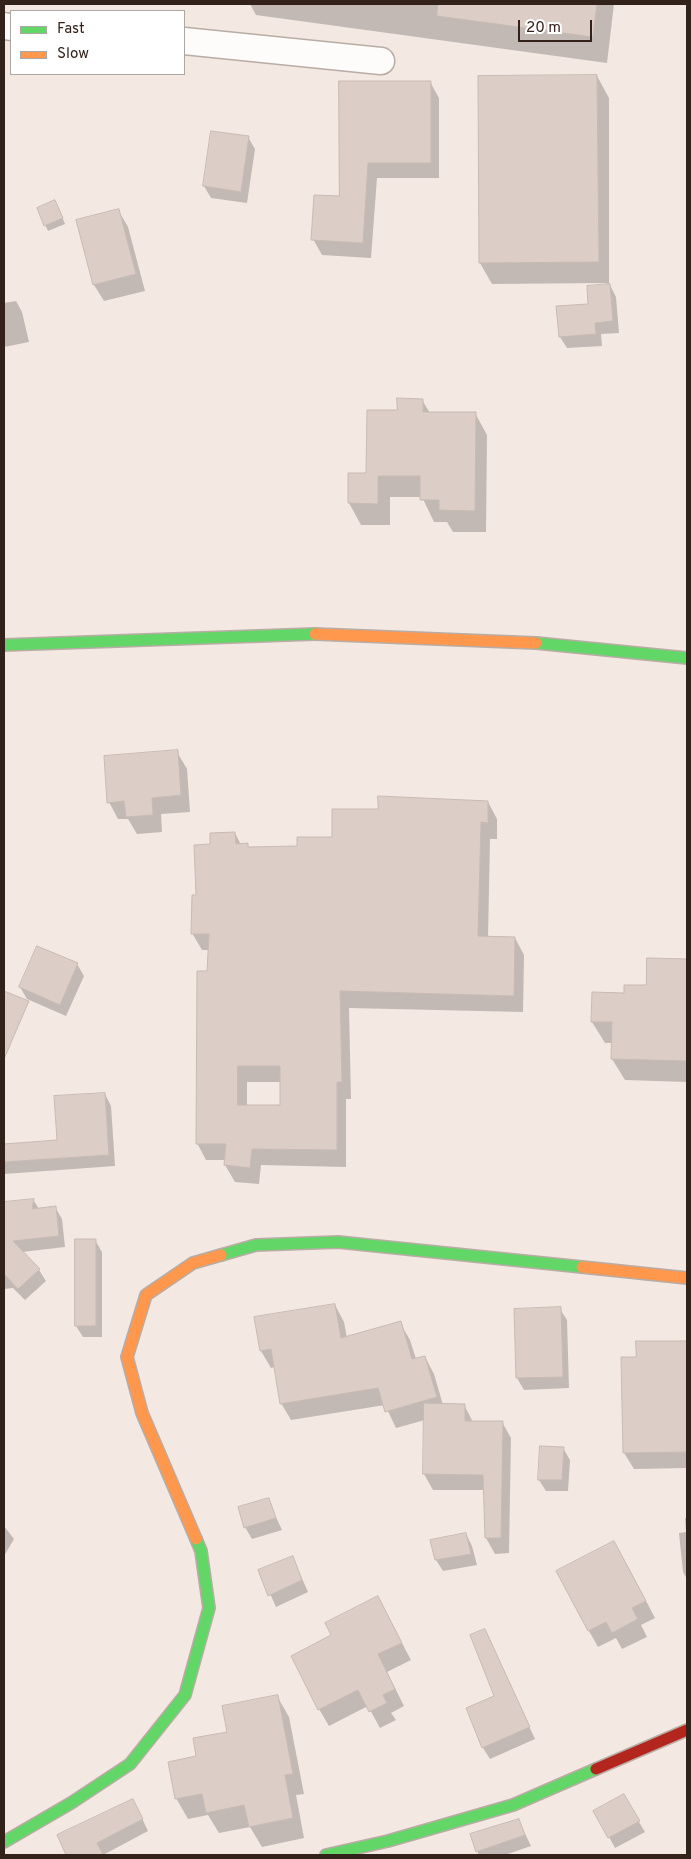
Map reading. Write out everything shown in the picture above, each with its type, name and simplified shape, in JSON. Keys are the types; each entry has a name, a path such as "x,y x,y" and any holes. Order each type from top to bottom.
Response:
{"street":[{"path":"185,41 381,61"},
{"path":"4,645 306,634 563,644 687,658"},
{"path":"4,1842 130,1764 185,1695 209,1608 201,1551 176,1488 142,1413 127,1357 146,1295 193,1263 256,1245 338,1242 687,1278"},
{"path":"326,1855 388,1841 513,1805 687,1730"}],"building":[{"path":"438,4 597,4 593,37 437,16"},
{"path":"597,75 599,262 479,263 478,76"},
{"path":"339,81 431,81 431,163 368,163 363,243 311,240 314,195 339,196"},
{"path":"211,131 249,136 241,192 203,186"},
{"path":"55,200 63,218 44,226 37,208"},
{"path":"119,209 136,274 93,285 76,220"},
{"path":"610,284 613,321 595,323 596,334 559,337 556,306 588,304 587,286"},
{"path":"397,398 423,399 423,412 476,412 475,511 439,510 439,500 420,500 420,476 378,476 378,504 348,503 348,473 366,473 367,410 397,410"},
{"path":"178,750 181,795 152,798 153,815 126,817 124,801 107,803 104,756"},
{"path":"378,796 488,801 488,823 481,822 478,936 515,937 514,996 340,991 342,1082 337,1082 337,1150 252,1149 250,1168 224,1165 226,1144 196,1144 197,971 207,971 209,934 191,934 192,895 196,895 194,845 210,844 210,833 235,832 236,844 248,843 248,847 297,846 297,837 332,837 332,809 378,809","holes":["238,1066 280,1066 280,1105 238,1105"]},
{"path":"37,946 78,963 60,1005 19,987"},
{"path":"647,958 687,959 687,1061 611,1059 612,1022 591,1022 592,992 624,993 624,985 646,985"},
{"path":"4,991 29,1001 4,1059"},
{"path":"105,1093 109,1155 4,1162 4,1144 57,1140 54,1096"},
{"path":"34,1199 32,1209 56,1206 59,1236 13,1241 40,1269 18,1289 4,1274 4,1202"},
{"path":"75,1239 96,1239 96,1326 75,1326"},
{"path":"335,1304 341,1338 401,1321 412,1359 425,1356 437,1397 385,1412 378,1388 280,1404 271,1349 260,1351 254,1317"},
{"path":"561,1307 563,1377 516,1378 514,1309"},
{"path":"636,1341 687,1341 687,1452 623,1453 621,1357 636,1357"},
{"path":"424,1403 465,1404 465,1421 503,1421 501,1538 485,1538 483,1475 423,1474"},
{"path":"540,1446 564,1447 562,1480 538,1480"},
{"path":"269,1498 276,1518 244,1528 238,1507"},
{"path":"466,1533 471,1554 435,1560 430,1540"},
{"path":"614,1541 646,1601 632,1608 638,1619 612,1633 606,1622 588,1631 556,1571"},
{"path":"293,1556 302,1580 268,1596 258,1570"},
{"path":"378,1596 402,1643 378,1654 395,1689 383,1695 387,1703 369,1712 358,1690 318,1710 291,1656 331,1635 325,1623"},
{"path":"485,1629 530,1727 482,1748 466,1708 494,1696 470,1635"},
{"path":"278,1695 293,1774 285,1775 293,1818 249,1827 244,1805 206,1813 202,1794 175,1799 168,1762 196,1756 193,1738 227,1732 222,1706"},
{"path":"624,1794 640,1821 608,1838 593,1811"},
{"path":"133,1799 143,1819 97,1843 103,1855 66,1855 57,1835"},
{"path":"519,1819 525,1835 476,1852 470,1834"}],"traffic: fast":[{"path":"4,645 315,634"},
{"path":"536,643 687,658"},
{"path":"221,1255 256,1245 338,1242 582,1267"},
{"path":"4,1842 71,1803 130,1764 185,1695 209,1608 201,1551 196,1539"},
{"path":"326,1855 388,1841 513,1805 596,1769"}],"traffic: slow":[{"path":"315,634 536,643"},
{"path":"196,1539 142,1413 127,1357 146,1295 193,1263 221,1255"},
{"path":"582,1267 687,1278"}],"traffic: jam":[{"path":"596,1769 687,1730"}]}
